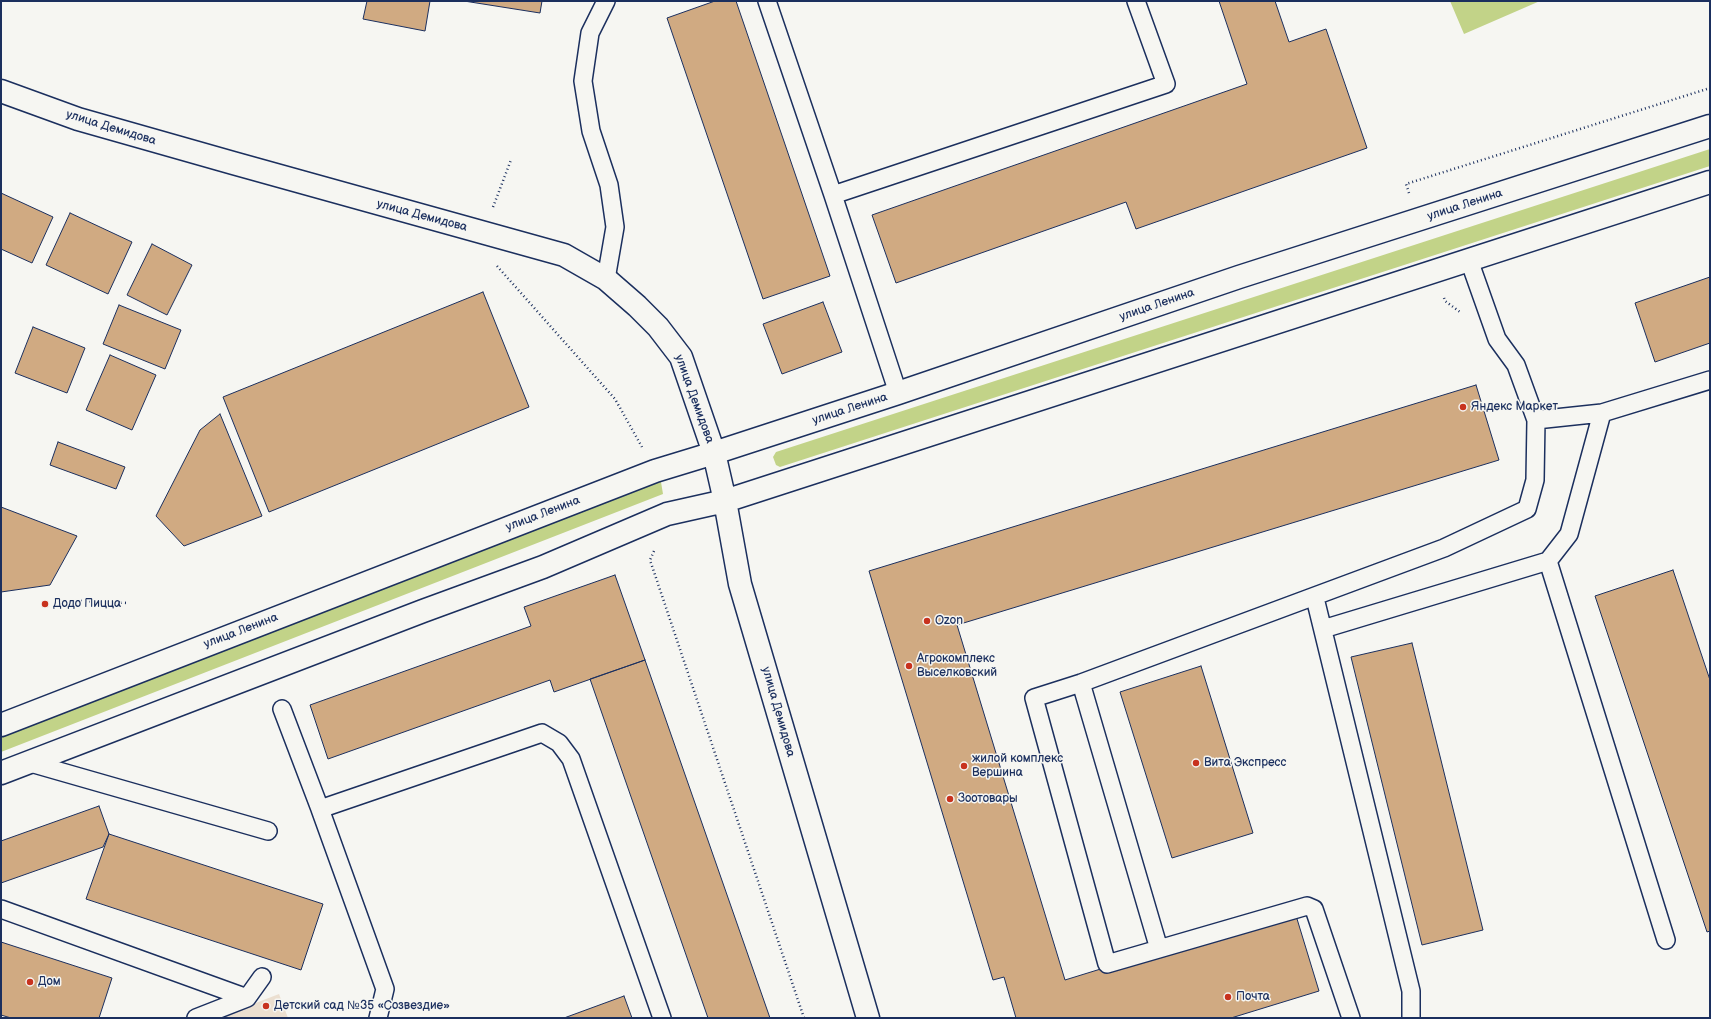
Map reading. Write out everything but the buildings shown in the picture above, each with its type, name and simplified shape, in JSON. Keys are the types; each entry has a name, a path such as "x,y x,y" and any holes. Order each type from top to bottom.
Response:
{"street":[{"name":"улица Демидова","path":"2,95 78,119 564,255 606,279 658,327 681,358 714,453 725,500 740,584 868,1018"},
{"name":"улица Ленина","path":"1,724 655,471 898,393 1239,277 1710,126"},
{"path":"1,773 423,611 543,567 667,514 725,500 1710,182"}],"lane":[{"path":"606,1 590,33 583,81 591,131 609,185 615,227 606,279"},
{"path":"767,1 898,393"},
{"path":"833,195 1166,84 1136,1"},
{"path":"1351,1018 1314,909 1307,906 1107,964 1034,698 1081,684 1315,598 1444,548 1527,509 1535,480 1536,420 1516,365 1497,339 1469,260"},
{"path":"1536,420 1602,413 1710,380"},
{"path":"1323,629 1548,561 1569,534 1602,413"},
{"path":"1548,561 1666,940"},
{"path":"1315,598 1411,991 1411,1018"},
{"path":"1081,684 1159,949"},
{"path":"282,709 385,989 378,1018"},
{"path":"320,809 542,733 559,744 571,759 662,1018"},
{"path":"27,762 268,831"},
{"path":"1,909 247,998"},
{"path":"196,1018 247,998 262,977"}],"path":[{"path":"1406,184 1710,88"},
{"path":"511,160 483,233 481,248 615,399 655,471"},
{"path":"667,514 665,529 650,560 804,1018"},
{"path":"81,601 128,603"}],"shaded area":[{"name":"Детский сад №35 «Созвездие»","path":"279,994 288,1018 217,1018"}],"green space":[{"path":"1450,1 1540,1 1464,34"},
{"path":"1710,149 1710,166 780,467 776,465 773,457 776,452"},
{"path":"658,480 661,482 663,494 1,752 1,736"}],"place":[{"name":"Яндекс Маркет","path":"1463,407"},
{"name":"Додо Пицца","path":"45,604"},
{"name":"Ozon","path":"927,621"},
{"name":"Агрокомплекс Выселковский","path":"909,666"},
{"name":"Вита Экспресс","path":"1196,763"},
{"name":"жилой комплекс Вершина","path":"964,766"},
{"name":"Зоотовары","path":"950,799"},
{"name":"Дом","path":"30,982"},
{"name":"Почта","path":"1228,997"},
{"name":"Детский сад №35 «Созвездие»","path":"266,1006"}]}
